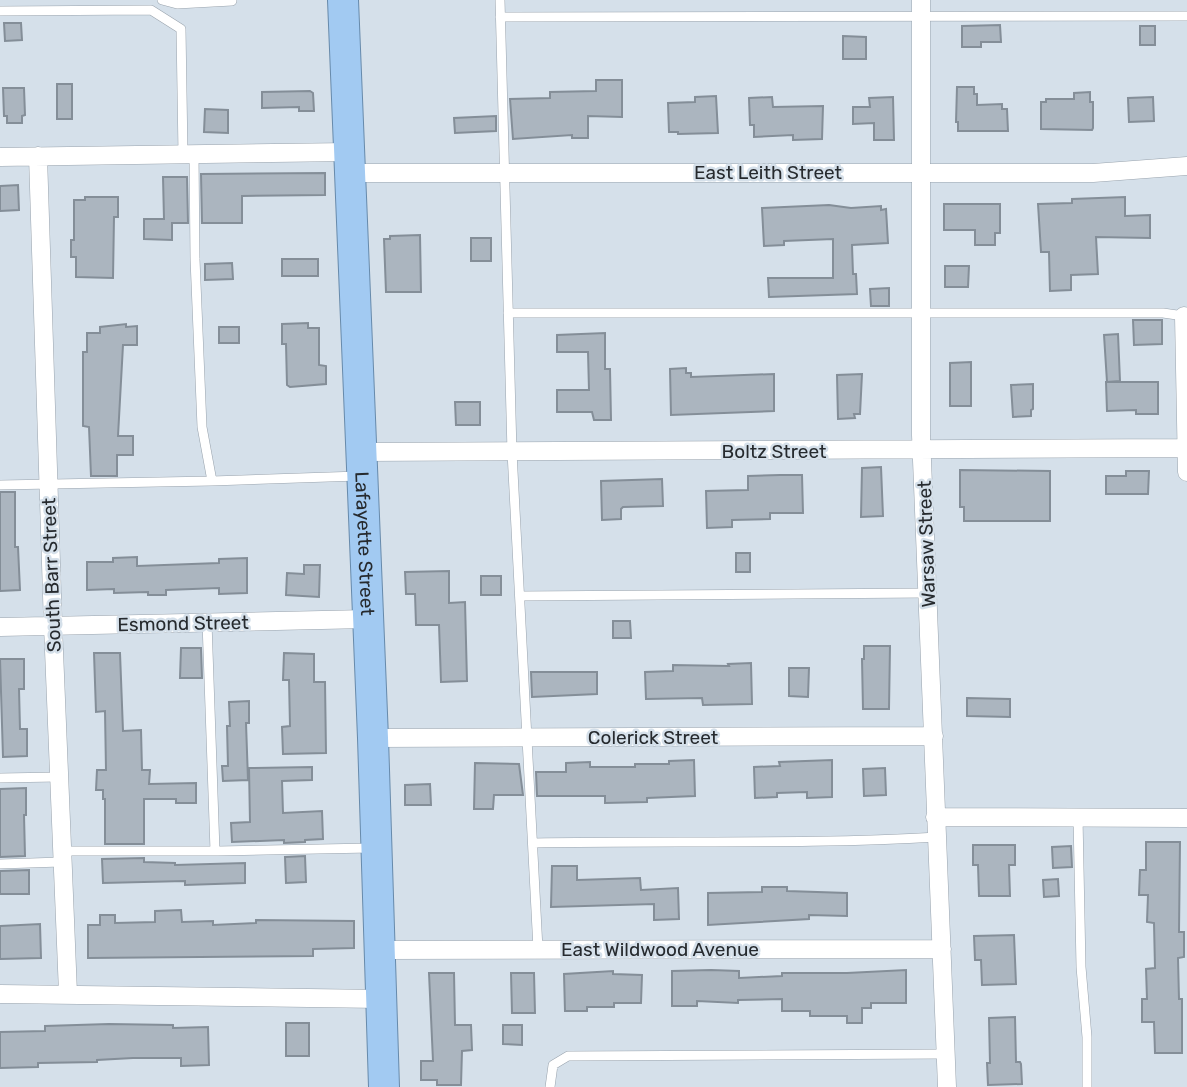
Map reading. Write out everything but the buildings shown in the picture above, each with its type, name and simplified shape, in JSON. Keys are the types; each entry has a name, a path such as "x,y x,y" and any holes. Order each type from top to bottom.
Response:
{"highway":[{"name":"Lafayette Street","path":"344,0 384,1087"}],"street":[{"name":"Warsaw Street","path":"921,8 922,451 947,1087"},
{"name":"East Leith Street","path":"0,157 188,154 504,173 1093,173 1187,166"},
{"name":"South Barr Street","path":"38,156 58,777 68,993"},
{"path":"1184,316 1187,472"},
{"name":"Boltz Street","path":"362,464 512,452 1186,448"},
{"name":"Esmond Street","path":"0,626 367,619"},
{"name":"Colerick Street","path":"373,738 934,736"},
{"path":"935,817 1187,818"},
{"name":"East Wildwood Avenue","path":"379,950 942,949"},
{"path":"0,994 381,999"}],"lane":[{"path":"162,0 177,4 232,1"},
{"path":"500,0 512,452 538,949"},
{"path":"500,18 921,8 1187,16"},
{"path":"0,11 152,10 181,29 202,427 212,481"},
{"path":"508,313 1163,313 1184,316"},
{"path":"0,485 212,481 362,464"},
{"path":"520,596 928,593"},
{"path":"207,622 215,852"},
{"path":"0,778 58,777"},
{"path":"1078,817 1087,1087"},
{"path":"533,843 771,843 938,836"},
{"path":"0,864 61,857 376,848"},
{"path":"550,1087 553,1065 568,1056 946,1054"}]}
